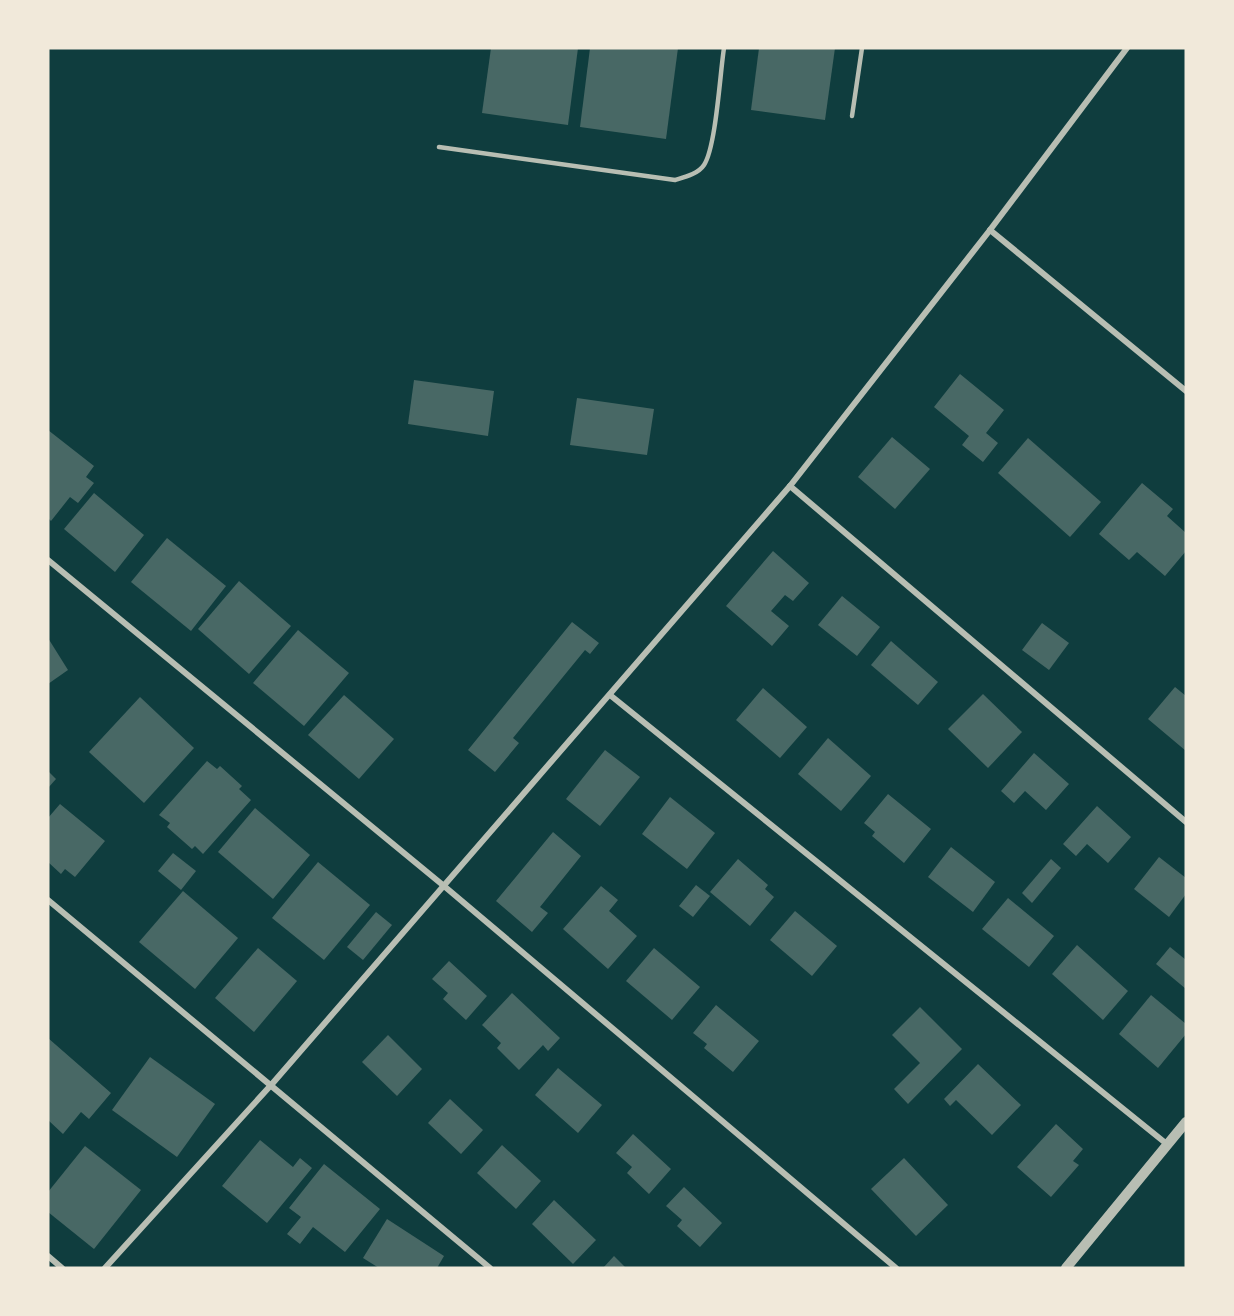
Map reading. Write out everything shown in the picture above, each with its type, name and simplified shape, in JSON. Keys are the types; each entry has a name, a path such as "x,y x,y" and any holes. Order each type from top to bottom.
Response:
{"street":[{"path":"105,1268 272,1084 790,486 990,230 1127,48"},
{"path":"990,230 1186,391"},
{"path":"790,486 1186,822"},
{"path":"48,561 444,886 896,1268"},
{"path":"610,695 1168,1145"},
{"path":"48,900 272,1084 490,1268"},
{"path":"1066,1268 1186,1122"},
{"path":"48,1256 62,1268"}],"lane":[{"path":"439,147 675,180 691,175 704,166 710,149 724,48"},
{"path":"852,116 862,48"}],"building":[{"path":"491,48 578,48 568,125 482,113"},
{"path":"590,48 678,48 666,139 580,127"},
{"path":"759,48 835,48 825,120 751,110"},
{"path":"960,374 1004,410 986,433 998,443 983,462 962,445 969,436 934,407"},
{"path":"414,380 494,391 488,436 408,424"},
{"path":"577,398 654,409 647,455 570,445"},
{"path":"48,430 94,466 86,477 94,483 78,503 70,497 51,521 48,518"},
{"path":"892,437 930,469 895,509 858,477"},
{"path":"1028,438 1101,502 1070,537 998,473"},
{"path":"1142,483 1173,509 1167,516 1186,533 1186,551 1165,576 1137,552 1129,560 1099,534"},
{"path":"94,493 144,535 115,572 64,529"},
{"path":"167,538 226,586 191,631 131,582"},
{"path":"773,551 809,583 793,601 785,595 771,611 789,626 772,646 726,606"},
{"path":"239,581 291,626 249,674 198,629"},
{"path":"842,596 880,627 857,656 818,625"},
{"path":"572,622 599,643 590,654 585,650 513,738 519,743 495,772 468,750"},
{"path":"1042,623 1069,643 1049,670 1022,650"},
{"path":"298,630 349,673 304,726 253,683"},
{"path":"48,638 68,670 48,684"},
{"path":"891,641 938,682 918,705 871,665"},
{"path":"1175,687 1186,696 1186,751 1148,719"},
{"path":"763,688 807,727 780,758 736,720"},
{"path":"983,694 1022,732 988,768 948,729"},
{"path":"344,695 394,739 359,779 308,735"},
{"path":"140,697 194,748 144,803 89,752"},
{"path":"828,738 871,776 841,811 798,774"},
{"path":"605,750 640,777 600,826 566,799"},
{"path":"1034,753 1069,784 1046,810 1025,791 1014,803 1001,791"},
{"path":"207,761 217,769 220,766 242,786 239,789 251,800 203,854 195,846 192,849 167,827 170,823 159,815"},
{"path":"48,771 56,779 48,788"},
{"path":"888,794 931,829 904,863 872,836 875,832 864,823"},
{"path":"670,797 715,833 687,869 642,834"},
{"path":"60,804 105,841 75,877 65,869 61,874 48,862 48,818"},
{"path":"1097,806 1131,837 1108,863 1087,844 1076,856 1063,844"},
{"path":"255,808 310,855 273,899 218,852"},
{"path":"553,832 581,856 540,907 548,913 532,932 496,901"},
{"path":"951,847 995,882 973,912 928,877"},
{"path":"173,853 196,871 181,890 158,871"},
{"path":"1159,857 1186,878 1186,894 1169,917 1134,889"},
{"path":"738,859 768,885 765,889 774,897 750,926 710,892"},
{"path":"1051,859 1061,868 1032,903 1022,893"},
{"path":"318,862 370,905 324,960 272,918"},
{"path":"696,885 710,896 693,917 679,906"},
{"path":"601,886 618,900 609,911 637,936 608,969 563,929"},
{"path":"183,891 238,938 195,989 139,942"},
{"path":"1008,898 1054,936 1029,967 982,929"},
{"path":"795,911 837,946 812,976 770,940"},
{"path":"376,912 392,925 363,960 347,947"},
{"path":"1077,945 1128,991 1103,1020 1052,974"},
{"path":"1170,947 1186,960 1186,989 1156,964"},
{"path":"258,948 297,981 254,1032 215,998"},
{"path":"654,948 700,987 672,1020 626,981"},
{"path":"449,961 487,996 466,1020 443,999 448,993 432,979"},
{"path":"512,993 560,1038 548,1051 543,1045 519,1070 497,1048 501,1043 482,1025"},
{"path":"1151,995 1186,1024 1186,1034 1158,1068 1119,1034"},
{"path":"716,1005 759,1041 733,1072 704,1048 707,1044 693,1033"},
{"path":"920,1007 962,1049 908,1104 894,1089 920,1063 892,1035"},
{"path":"388,1035 422,1069 397,1096 362,1062"},
{"path":"48,1038 111,1093 89,1119 81,1112 63,1134 48,1120"},
{"path":"150,1057 215,1104 177,1157 112,1110"},
{"path":"978,1064 1021,1105 992,1135 956,1100 950,1106 944,1099"},
{"path":"558,1068 602,1105 578,1133 535,1095"},
{"path":"450,1099 483,1130 461,1154 428,1123"},
{"path":"1056,1124 1083,1149 1073,1161 1079,1165 1051,1197 1017,1167"},
{"path":"633,1134 671,1169 649,1194 627,1173 632,1167 616,1153"},
{"path":"260,1140 293,1167 300,1158 312,1168 267,1223 222,1186"},
{"path":"502,1145 541,1181 516,1209 477,1173"},
{"path":"85,1146 141,1190 94,1249 48,1212 48,1192"},
{"path":"904,1158 948,1205 916,1236 871,1189"},
{"path":"324,1164 380,1209 345,1252 313,1227 300,1244 287,1234 301,1217 289,1208"},
{"path":"684,1187 722,1223 700,1247 677,1226 682,1220 666,1206"},
{"path":"554,1200 596,1240 573,1264 532,1224"},
{"path":"387,1219 444,1256 437,1268 379,1268 363,1258"},
{"path":"614,1256 626,1268 603,1268"}]}
